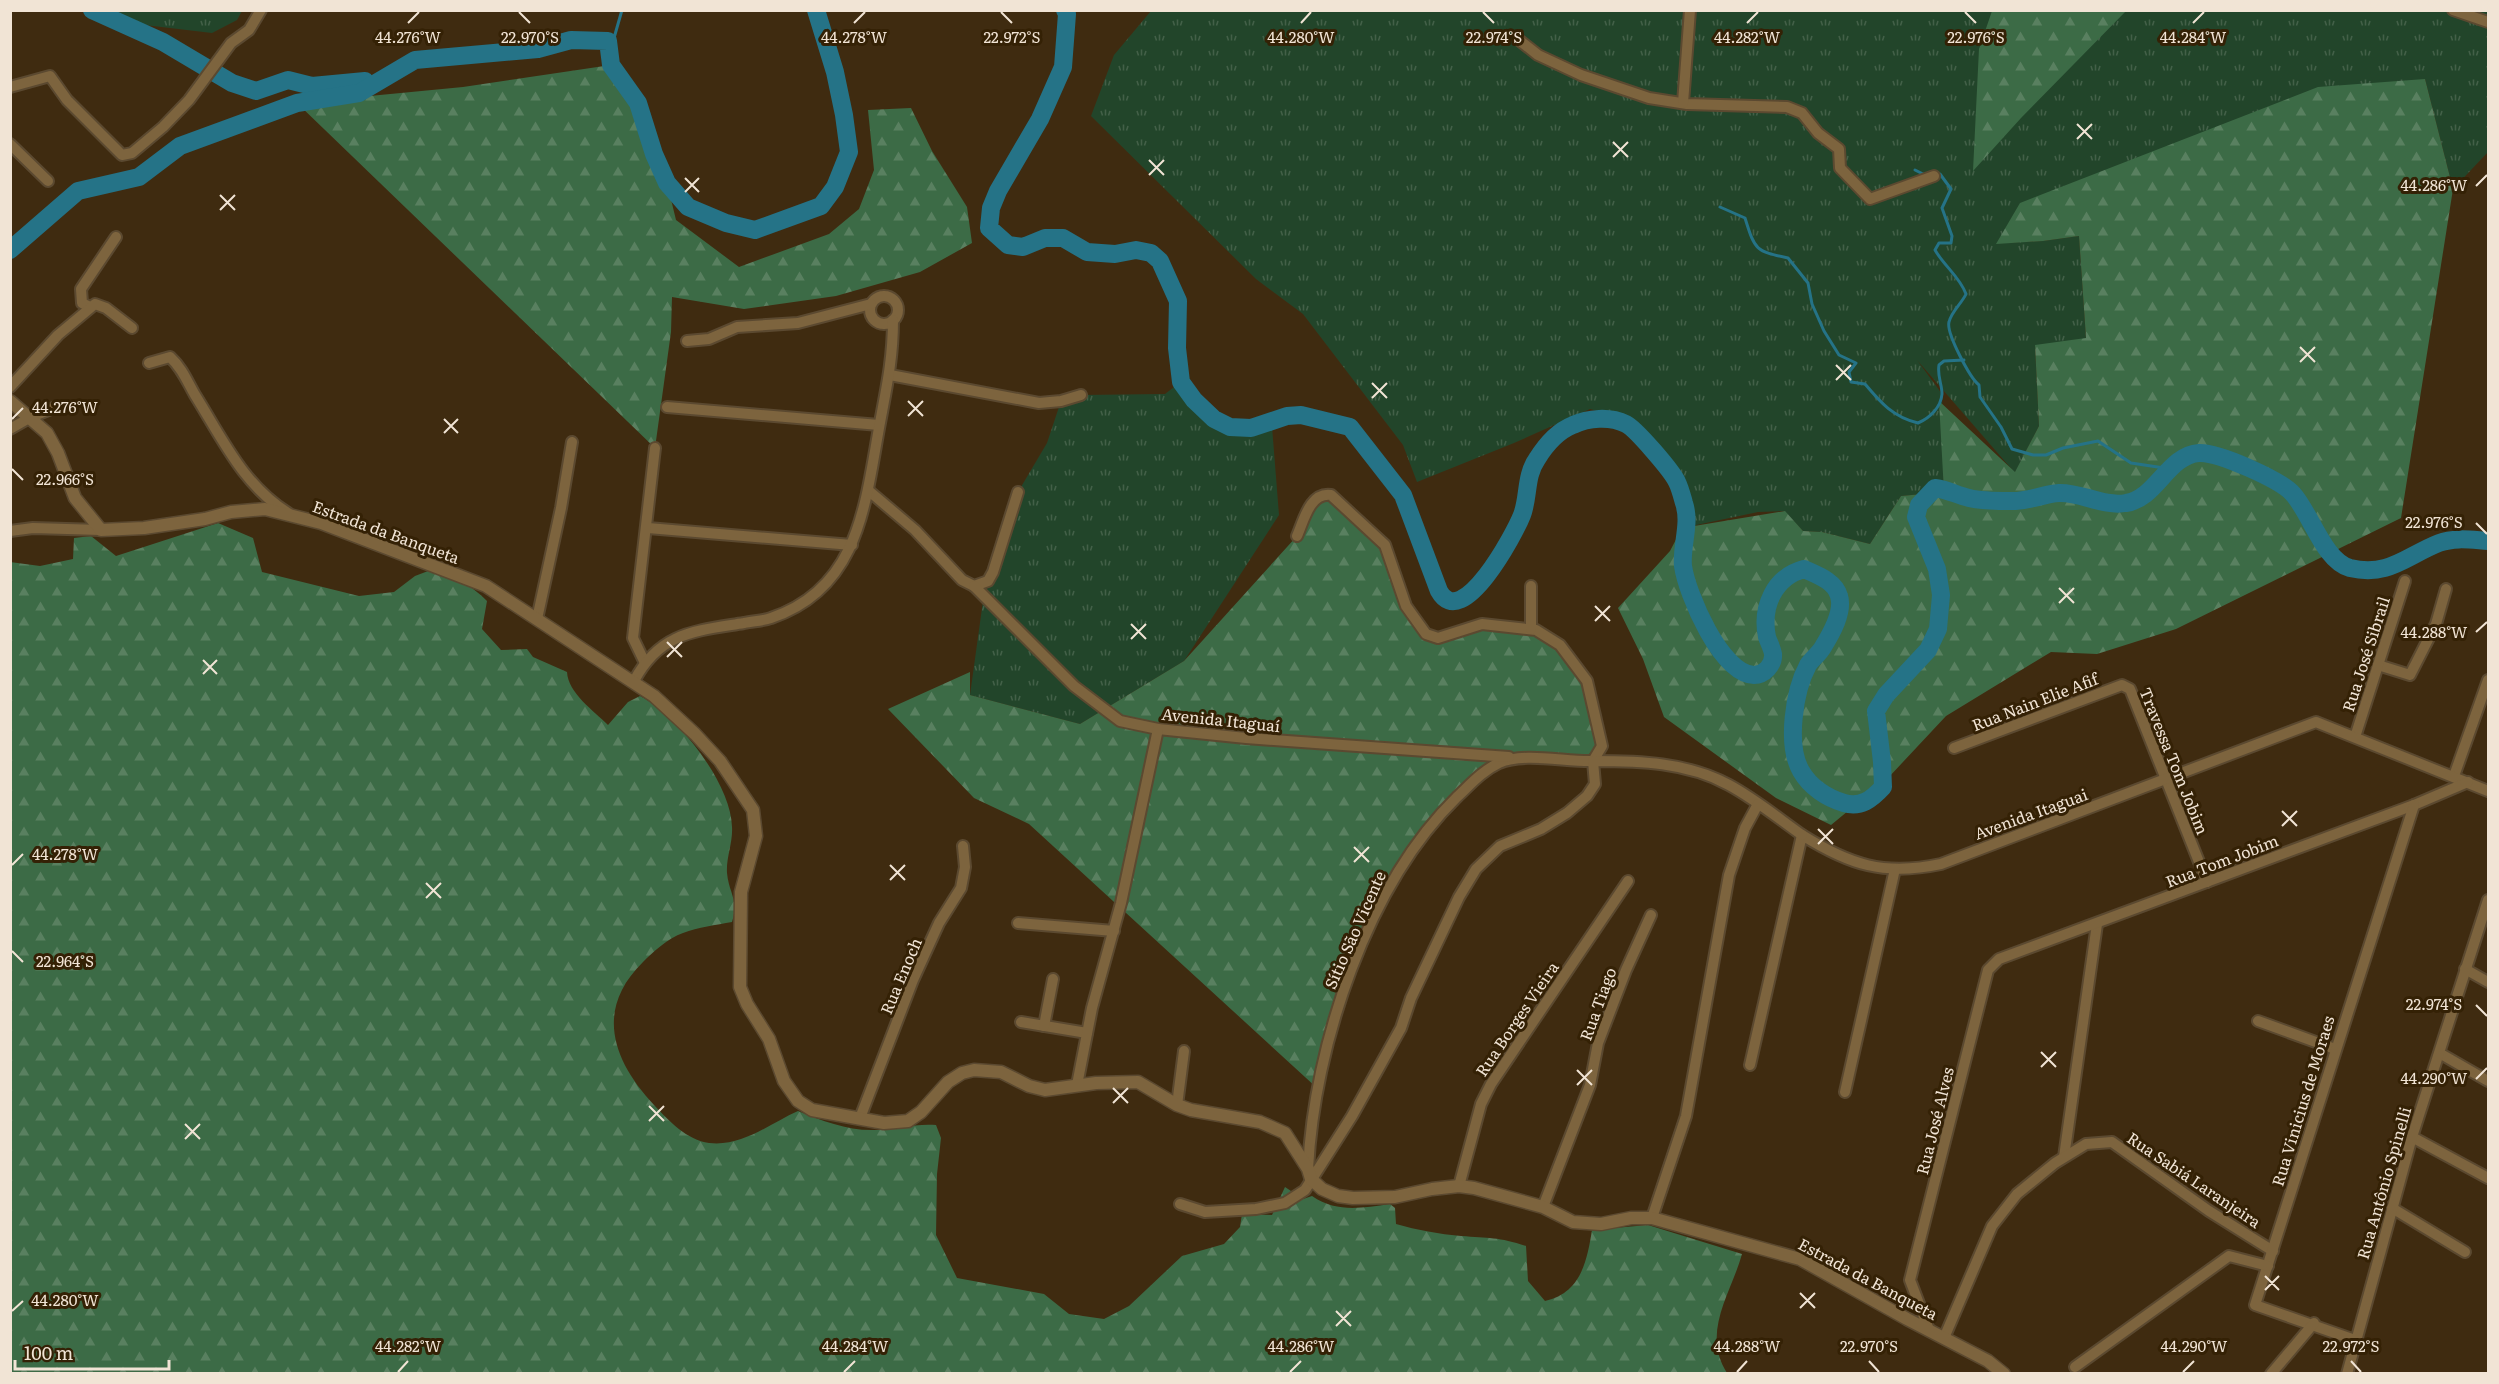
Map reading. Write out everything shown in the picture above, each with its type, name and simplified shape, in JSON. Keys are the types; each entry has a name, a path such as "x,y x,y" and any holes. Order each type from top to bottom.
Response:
{"street":[{"path":"10,87 50,76 67,100 122,155 132,153 163,127 201,86 231,42 249,30 261,10"},
{"path":"1683,103 1690,10"},
{"path":"2453,10 2488,22"},
{"path":"1519,40 1538,55 1581,75 1649,98 1683,103 1787,107 1802,113 1818,133 1839,148 1840,168 1870,198 1934,176"},
{"path":"10,144 48,181"},
{"path":"90,307 82,303 81,289 116,237"},
{"path":"634,681 658,648 676,637 690,632 769,619 809,598 830,580 852,545 869,491 879,425 890,375 893,320 898,309 892,299 881,296 871,304 798,323 737,327 709,339 687,341"},
{"path":"10,387 58,336 90,307 98,303 132,328"},
{"path":"871,304 871,316 876,321 888,323 893,320"},
{"path":"148,363 170,357 182,368 189,384 240,470 260,492 293,517"},
{"path":"890,375 1039,403 1061,401 1081,395"},
{"path":"10,401 47,433 58,453 75,498 101,530"},
{"path":"10,429 56,407"},
{"path":"667,407 879,425"},
{"path":"537,619 561,508 572,442"},
{"path":"645,663 633,638 648,528 655,448"},
{"path":"869,491 915,530 962,580 974,586 987,581 993,572 1018,492"},
{"path":"1180,1204 1205,1212 1256,1209 1285,1203 1305,1190 1310,1174 1352,1116 1401,1028 1411,998 1459,897 1476,869 1500,846 1541,829 1567,813 1587,796 1595,784 1593,761 1602,746 1587,681 1560,645 1550,637 1531,629 1482,624 1438,638 1426,634 1406,606 1385,545 1331,495 1323,494 1316,498 1297,536"},
{"name":"Estrada da Banqueta","path":"101,530 144,528 246,510 265,509 321,523 486,586 654,696 695,734 720,762 753,810 756,836 741,892 740,987 747,1004 769,1039 784,1081 798,1101 812,1110 884,1123 908,1121 921,1112 948,1082 962,1073 975,1070 1001,1072 1029,1086 1046,1090 1077,1085 1138,1082 1177,1105 1191,1110 1268,1124 1285,1133 1310,1174 1322,1188 1338,1196 1395,1197 1432,1189 1459,1186 1474,1188 1543,1207 1573,1222 1602,1224 1631,1218 1652,1218 1800,1258 1988,1361 2004,1374"},
{"path":"10,531 33,528 101,530"},
{"path":"648,528 852,545"},
{"name":"Rua José Sibrail","path":"2355,737 2405,581"},
{"name":"Avenida Itaguaí","path":"974,586 1074,687 1120,721 1158,729 1246,738 1518,758"},
{"path":"1531,586 1531,629"},
{"path":"2378,665 2410,675 2436,624 2446,589"},
{"path":"2454,776 2488,680"},
{"name":"Rua Nain Elie Afif","path":"1954,748 2122,685 2127,686"},
{"name":"Travessa Tom Jobim","path":"2127,686 2207,882"},
{"name":"Avenida Itaguai","path":"1802,835 1834,855 1868,866 1895,869 1941,864 2316,722 2488,791"},
{"path":"1077,1085 1103,964 1114,931 1158,729"},
{"name":"Sítio São Vicente","path":"1310,1174 1310,1127 1317,1088 1343,988 1391,882 1434,820 1484,771 1500,762 1518,758 1593,761"},
{"path":"1593,761 1626,761 1684,767 1729,785 1802,835 1750,1065"},
{"name":"Rua Tom Jobim","path":"1988,970 2000,959 2414,805 2468,782"},
{"path":"1652,1218 1686,1116 1729,875 1745,828 1758,804"},
{"name":"Rua Vinicius de Moraes","path":"2355,1340 2314,1323 2255,1305 2414,805"},
{"name":"Rua Enoch","path":"860,1118 913,980 939,923 961,888 965,867 963,846"},
{"path":"1845,1092 1895,869"},
{"name":"Rua Borges Vieira","path":"1459,1186 1481,1104 1491,1084 1628,881"},
{"name":"Rua Antônio Spinelli","path":"2347,1374 2412,1137 2488,900"},
{"name":"Rua Tiago","path":"1543,1207 1590,1085 1598,1043 1626,970 1651,915"},
{"path":"1018,923 1114,931"},
{"path":"2064,1157 2097,924"},
{"path":"2465,969 2488,982"},
{"name":"Rua José Alves","path":"1929,1330 1910,1280 1988,970"},
{"path":"1044,1026 1053,979"},
{"path":"1021,1022 1087,1033"},
{"path":"2258,1022 2335,1049"},
{"path":"1177,1105 1184,1051"},
{"path":"2440,1053 2488,1081"},
{"path":"2412,1137 2488,1178"},
{"name":"Rua Sabiá Laranjeira","path":"1944,1338 1992,1226 2017,1194 2064,1157 2086,1144 2112,1143 2209,1211 2272,1251"},
{"path":"2392,1208 2465,1252"},
{"path":"2075,1367 2229,1256 2268,1266"},
{"path":"2271,1374 2314,1323"}],"green space":[{"path":"109,10 242,11 237,20 212,33 128,23 111,15"},
{"path":"1151,11 2488,11 2488,152 2453,189 2425,79 1997,243 2043,241 2079,236 2086,339 2035,346 2039,426 2015,473 1917,360 1942,394 1944,492 1901,496 1870,544 1822,532 1803,531 1784,511 1758,512 1682,528 1675,480 1619,417 1590,409 1417,482 1403,445 1303,314 1256,279 1091,116 1114,55"},
{"path":"1992,11 2126,11 2021,118 1973,171 1979,49"},
{"path":"611,65 667,183 676,220 739,267 829,234 859,209 874,170 868,110 911,108 932,151 967,207 972,243 920,272 836,296 744,309 672,297 671,332 655,448 297,103 463,87"},
{"path":"2425,79 2453,189 2401,518 2176,629 2097,654 2051,652 1946,716 1888,778 1831,825 1776,798 1664,717 1643,659 1618,608 1670,551 1682,528 1785,511 1803,531 1822,532 1870,544 1901,496 1944,492 1939,401 2015,472 2039,426 2035,345 2086,338 2079,236 1996,244 2020,203 2318,87"},
{"path":"1178,384 1212,422 1231,427 1271,414 1279,515 1184,661 1080,724 970,695 983,601 1018,492 1047,443 1061,401 1081,395 1165,394"},
{"path":"1331,495 1385,545 1406,606 1426,634 1482,624 1550,637 1587,681 1602,746 1576,762 1518,758 1484,771 1434,820 1391,882 1343,988 1317,1088 1029,824 974,798 888,709 970,672 970,695 1080,724 1184,661 1297,536 1310,506"},
{"path":"218,523 253,538 262,572 359,596 394,592 415,576 436,568 443,571 469,586 487,601 482,629 501,650 527,649 533,657 567,672 568,680 577,694 608,725 628,702 640,696 670,719 700,752 723,791 729,810 732,833 727,873 734,902 732,922 707,926 677,935 661,946 628,980 618,998 614,1017 615,1035 628,1071 660,1111 679,1129 693,1138 709,1143 733,1142 798,1111 836,1125 855,1129 883,1130 936,1125 941,1138 937,1174 936,1235 957,1278 1044,1294 1069,1314 1104,1319 1129,1306 1182,1256 1224,1244 1240,1227 1242,1214 1272,1215 1285,1187 1303,1199 1312,1196 1340,1207 1359,1208 1390,1204 1395,1208 1396,1224 1412,1228 1445,1234 1501,1239 1526,1246 1528,1281 1545,1301 1567,1291 1580,1274 1588,1253 1592,1230 1648,1225 1742,1254 1717,1328 1720,1358 1727,1373 11,1373 10,562 40,566 73,559 74,538 91,536 116,556"}],"waterway":[{"path":"92,10 163,42 232,83 256,91 288,80 312,86 365,81"},
{"path":"608,41 614,38 622,10"},
{"path":"10,250 78,191 139,177 180,146 297,103 359,93 415,60 538,49 571,40 608,41 611,65 638,103 654,154 667,183 688,207 726,223 755,230 821,206 835,187 849,152 835,72 816,10"},
{"path":"1065,10 1067,14 1063,67 1040,119 998,191 991,208 989,228 1008,245 1023,247 1045,238 1063,238 1087,252 1115,254 1136,250 1151,253 1160,261 1178,301 1177,348 1181,382 1194,400 1214,419 1230,427 1251,428 1287,416 1301,415 1350,427 1403,495 1439,591 1449,601 1461,599 1474,590 1499,558 1522,515 1533,466 1552,439 1567,428 1585,421 1606,419 1620,421 1631,427 1677,482 1687,519 1683,566 1691,595 1718,647 1742,671 1758,675 1768,669 1772,662 1773,654 1767,637 1766,615 1772,595 1785,579 1804,569 1825,579 1837,591 1840,602 1838,616 1826,642 1808,665 1803,676 1796,703 1793,733 1796,760 1801,771 1820,791 1838,801 1850,804 1861,803 1870,799 1883,787 1876,711 1886,695 1928,650 1938,629 1941,595 1937,569 1916,517 1919,505 1935,488 1984,500 2016,501 2067,493 2109,503 2126,503 2146,494 2179,461 2199,453 2234,462 2286,488 2300,503 2325,547 2341,564 2350,568 2376,570 2387,567 2445,541 2464,539 2488,541"},
{"path":"1915,170 1927,176"},
{"path":"1936,175 1940,174 1951,189 1942,208 1952,236 1951,243 1939,243 1935,250 1960,282 1966,294 1950,318 1951,336 1965,365 1979,385 1980,397 2001,427 2012,449 2033,455 2046,455 2063,448 2098,441 2131,463 2171,469"},
{"path":"1720,207 1745,218 1754,243 1763,251 1788,258 1808,283 1812,304 1824,331 1839,355 1856,363 1849,372 1851,382 1865,384 1894,413 1918,423 1927,418 1937,408 1941,399 1939,365 1944,361 1964,360"}]}
